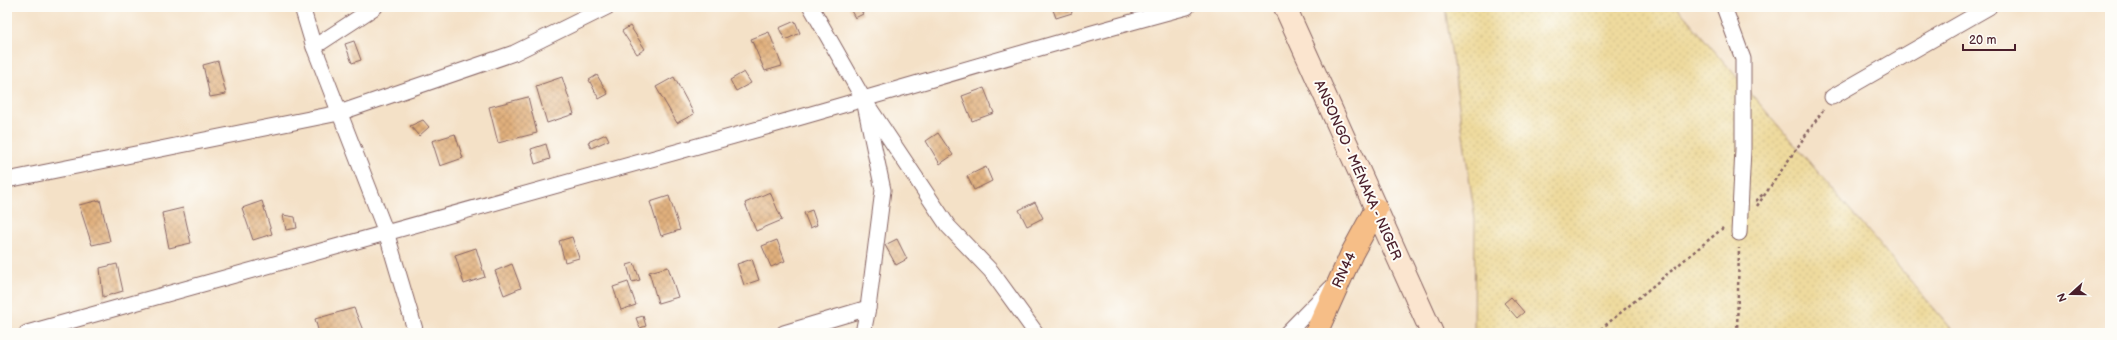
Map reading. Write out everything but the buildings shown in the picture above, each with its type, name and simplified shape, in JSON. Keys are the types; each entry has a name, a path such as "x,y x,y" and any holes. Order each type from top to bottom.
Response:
{"main road":[{"name":"ANSONGO - MÉNAKA - NIGER","path":"1284,7 1432,333"},
{"name":"RN44","path":"1316,333 1340,278 1376,209"}],"street":[{"path":"302,7 314,47 386,235 416,333"},
{"path":"314,47 375,7"},
{"path":"11,176 339,113 514,53 607,7"},
{"path":"811,7 864,100 948,226 991,271 1036,333"},
{"path":"27,333 386,235 864,100 1078,36 1186,7"},
{"path":"1724,7 1743,59 1743,149 1739,233"},
{"path":"1832,96 1989,7"},
{"path":"863,333 868,308 883,190 864,100"},
{"path":"1287,333 1340,278"},
{"path":"784,333 868,308"}],"path":[{"path":"1756,209 1832,96"},
{"path":"1596,333 1768,191"},
{"path":"1737,333 1739,233"}],"sand":[{"path":"1445,7 1677,7 1955,333 1474,333 1475,219"}]}
